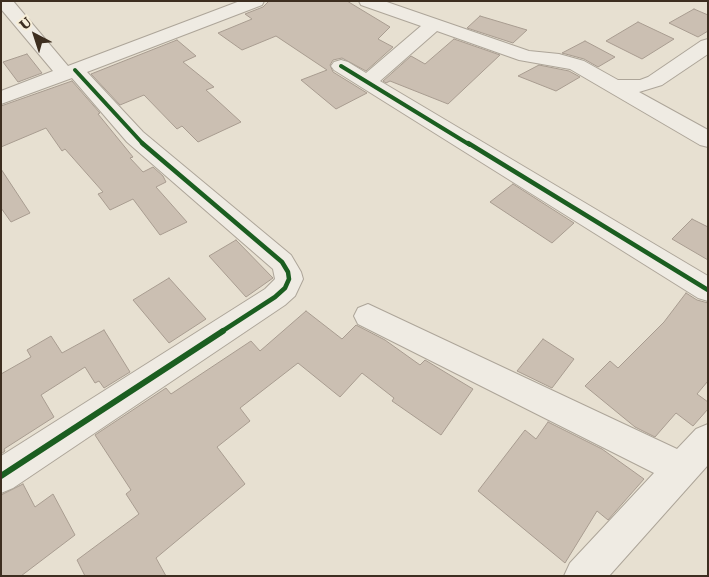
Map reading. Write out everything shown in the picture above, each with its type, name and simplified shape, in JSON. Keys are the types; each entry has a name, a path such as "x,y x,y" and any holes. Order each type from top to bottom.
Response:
{"street":[{"path":"1,476 275,297 285,288 289,279 288,272 282,262 135,137 70,72 4,1"},
{"path":"1,98 256,1"},
{"path":"367,1 526,56 569,62 708,140"},
{"path":"367,82 434,24"},
{"path":"614,86 642,86 655,81 708,45"},
{"path":"341,66 708,290"},
{"path":"368,316 682,469"},
{"path":"583,576 707,443"}],"building":[{"path":"269,1 347,1 390,27 378,39 393,47 366,71 342,58 333,60 330,65 333,72 367,93 336,109 301,80 327,70 276,36 242,50 218,33 252,19 245,14 263,7"},
{"path":"694,9 708,15 708,31 698,37 669,23"},
{"path":"480,16 527,30 513,43 467,28"},
{"path":"638,22 674,39 642,59 606,41"},
{"path":"454,39 500,55 448,104 390,81 386,83 383,81 411,56 425,64"},
{"path":"177,40 196,56 183,62 214,87 206,90 241,122 198,142 182,126 177,129 144,95 120,105 91,74"},
{"path":"585,41 615,57 598,67 584,59 562,53"},
{"path":"27,54 42,73 18,82 3,62"},
{"path":"539,65 569,71 580,77 556,91 518,76"},
{"path":"72,81 100,113 98,114 133,157 130,158 143,172 153,167 163,176 166,182 156,187 187,222 160,235 133,199 110,210 98,194 103,192 65,149 62,151 46,128 1,147 1,106"},
{"path":"1,169 30,213 11,222 1,208"},
{"path":"513,184 574,223 552,243 490,202"},
{"path":"692,219 708,227 708,260 672,239"},
{"path":"236,240 273,278 246,297 209,256"},
{"path":"169,278 206,319 169,343 133,300"},
{"path":"686,293 697,300 708,303 708,381 697,394 708,402 708,409 693,426 676,413 655,437 635,427 585,386 610,361 618,368 664,322"},
{"path":"306,311 342,339 356,325 385,340 420,365 425,360 473,389 441,435 392,401 394,398 362,373 340,397 298,363 240,408 250,421 217,447 245,484 156,558 166,576 85,576 77,560 139,514 126,494 131,490 95,435 166,388 171,394 251,341 260,351"},
{"path":"104,330 130,372 104,388 99,381 95,383 85,367 41,395 54,417 4,449 5,451 1,454 1,374 31,357 27,350 51,336 62,353"},
{"path":"543,339 574,359 552,388 517,371"},
{"path":"548,422 602,449 644,479 608,520 597,511 565,563 478,491 525,430 536,439"},
{"path":"23,484 35,507 53,494 75,535 21,576 1,576 1,495"}],"cycle path":[{"path":"341,66 708,290"},
{"path":"1,476 275,297 285,288 289,279 288,272 282,262 135,137 75,70"}]}
